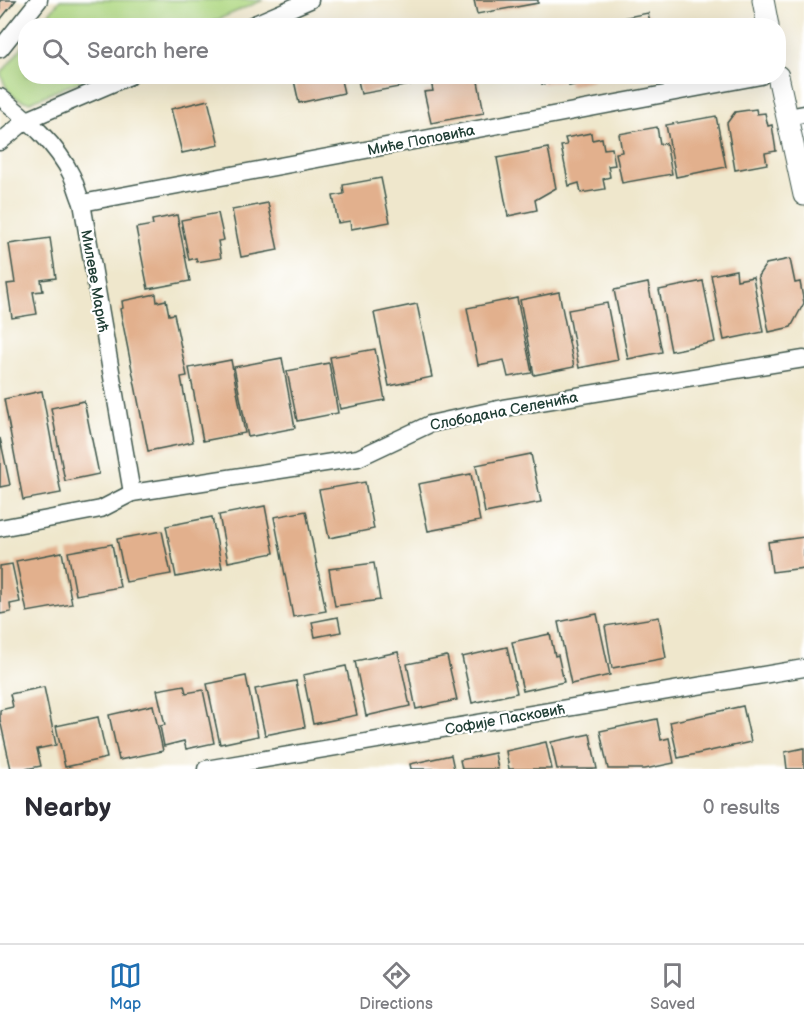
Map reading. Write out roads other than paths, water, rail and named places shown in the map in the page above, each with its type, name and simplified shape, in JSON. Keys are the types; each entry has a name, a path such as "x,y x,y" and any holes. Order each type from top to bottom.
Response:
{"street":[{"path":"25,18 39,0"},
{"path":"268,18 310,0"},
{"path":"763,0 766,18"},
{"path":"0,49 18,26"},
{"path":"0,142 27,120 110,84"},
{"name":"Миће Поповића","path":"82,203 718,84"},
{"path":"782,84 796,116 804,195"},
{"name":"Милеве Марић","path":"0,97 27,120 57,153 72,176 82,203 132,493"},
{"name":"Слободана Селенића","path":"0,528 100,509 132,493 358,458 430,424 503,408 804,359"},
{"name":"Софије Пасковић","path":"206,769 804,668"}]}
